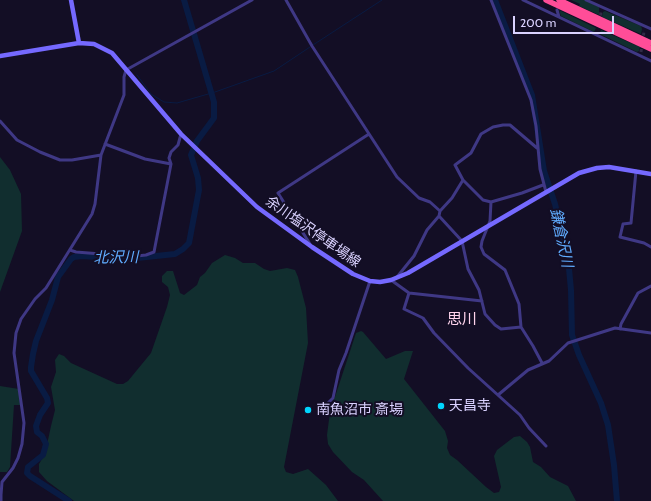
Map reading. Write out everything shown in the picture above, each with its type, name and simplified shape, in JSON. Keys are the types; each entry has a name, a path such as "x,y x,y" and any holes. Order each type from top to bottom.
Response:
{"highway":[{"path":"546,0 651,49"},
{"path":"559,0 651,43"}],"main road":[{"path":"71,0 78,43"},
{"name":"余川塩沢停車場線","path":"0,56 40,48 78,43 94,44 112,53 180,134 267,215 353,274 370,281 380,282 394,279 408,273 579,173 597,168 610,167 651,174"}],"street":[{"path":"1,501 0,495 2,482 13,468 18,458 24,430 14,353 16,333 21,319 35,299 46,288 92,214 95,204 101,155 124,95 124,77 126,70 252,0"},
{"path":"286,0 312,46 397,177 419,198 430,202 440,211"},
{"path":"491,0 531,100 546,192"},
{"path":"523,0 651,61"},
{"path":"586,0 651,29"},
{"path":"557,10 559,17"},
{"path":"644,31 645,26"},
{"path":"598,36 599,32"},
{"path":"640,56 641,52"},
{"path":"0,121 17,140 60,160 72,160 101,155"},
{"path":"538,148 510,125 503,124 493,127 482,134 471,153 455,165 463,180 483,200 491,202 522,193 544,184"},
{"path":"70,250 76,252 101,254 127,251 137,256 154,252 171,164 169,158 171,152 178,145 180,134"},
{"path":"312,247 278,193 369,134"},
{"path":"105,144 144,159 171,164"},
{"path":"636,171 631,223 623,224 620,237 644,243 651,247"},
{"path":"463,180 452,198 440,211 439,216 427,230 414,256 394,279 408,293 482,301"},
{"path":"491,202 490,221 481,247 484,254 505,270 519,304 522,328 542,363"},
{"path":"439,216 462,241 468,270 479,290 485,314 501,329 522,328"},
{"path":"326,410 328,403 333,398 339,370 370,281"},
{"path":"620,329 621,324 638,293 651,286"},
{"path":"408,293 404,309 424,318 434,333 468,368 520,415 528,428 546,446"},
{"path":"498,395 528,370 549,361 568,343 615,328 651,333"}],"green space":[{"path":"571,0 584,0 599,7 599,15 579,6 580,4"},
{"path":"559,10 596,28 594,32 561,16"},
{"path":"605,11 641,26 641,34 602,17 603,12"},
{"path":"601,30 640,47 639,51 637,52 602,35 600,33"},
{"path":"0,157 10,170 21,194 22,231 0,292"},
{"path":"225,255 235,258 243,263 255,263 270,271 287,268 295,270 306,308 308,343 284,467 286,472 293,474 308,469 326,485 338,501 74,501 47,481 39,472 39,464 45,454 55,410 51,387 56,372 55,360 59,354 64,356 71,363 117,384 123,384 128,381 151,353 167,307 170,295 168,287 162,282 162,276 167,271 173,271 180,293 184,295 197,285 200,277 212,263"},
{"path":"361,331 386,359 405,351 413,351 404,379 445,431 448,441 447,448 450,455 486,487 494,493 499,492 501,487 494,456 497,450 514,437 520,436 530,447 533,462 541,467 550,477 568,486 576,501 383,501 364,480 352,472 333,452 328,444 327,435 330,412 356,333"},
{"path":"0,386 19,389 21,405 14,405 10,467 7,472 0,472"}],"waterway":[{"name":"北沢川","path":"69,501 27,473 28,467 43,455 46,444 42,436 37,432 36,426 40,415 48,403 47,398 31,371 33,354 36,341 52,300 58,277 71,259 82,256 111,258 127,256 137,258 175,254 189,243 199,190 198,178 191,155 197,141 214,118 214,102 184,0"},
{"path":"313,45 382,0"},
{"name":"鎌倉沢川","path":"495,0 532,95 544,171 555,204 568,258 571,290 572,335 579,355 601,403 608,425 614,465 617,501"},
{"path":"137,75 151,94 164,102 177,103 215,92 274,71 310,47"}],"tunnel":[{"path":"600,20 601,12"},
{"path":"643,40 644,31"},
{"path":"641,52 642,45"}],"place":[{"name":"天昌寺","path":"441,406"},
{"name":"南魚沼市 斎場","path":"308,410"}],"district":[{"name":"思川","path":"462,320"}]}
